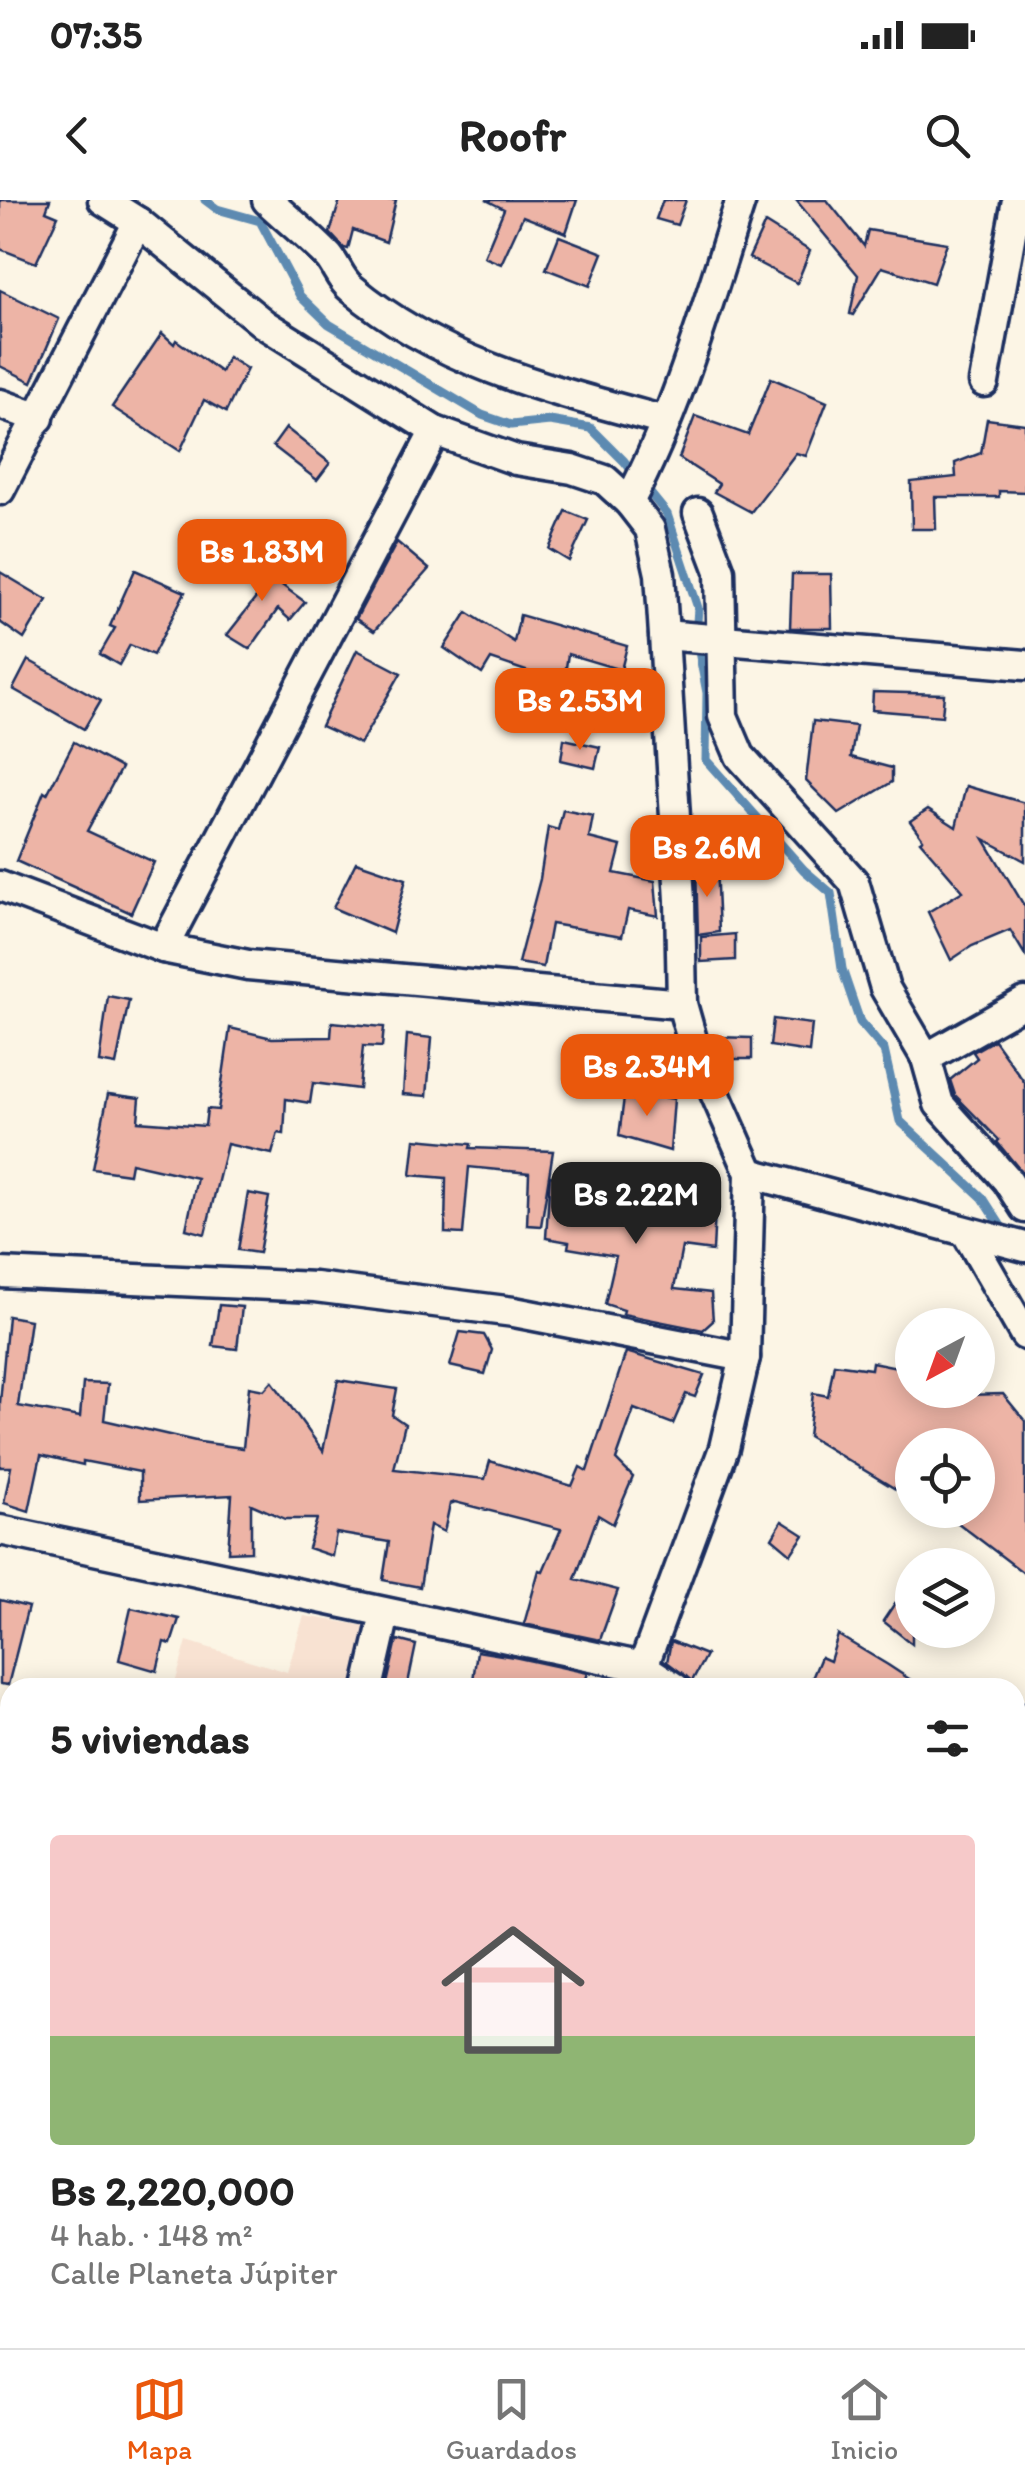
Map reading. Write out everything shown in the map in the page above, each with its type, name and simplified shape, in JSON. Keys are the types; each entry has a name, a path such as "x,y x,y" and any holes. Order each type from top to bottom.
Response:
{"street":[{"path":"0,1530 384,1614 642,1677 724,1448 745,1357 750,1173 692,1043 682,1004 680,900 660,574 650,528 605,480 572,468 516,460 435,431 264,324 138,222 103,200"},
{"path":"267,200 331,260 346,284 390,318 454,354 528,384 665,421"},
{"path":"629,502 648,464 701,326 741,200"},
{"path":"984,382 1017,200"},
{"path":"0,490 138,222"},
{"path":"0,404 39,418"},
{"path":"164,948 435,431"},
{"path":"698,513 720,570 723,716 740,756 854,882 885,988 926,1058 939,1104 1007,1180 1025,1208"},
{"path":"664,635 1025,665"},
{"path":"0,886 164,948 248,965 682,1004"},
{"path":"926,1058 1025,1002"},
{"path":"750,1173 1025,1248"},
{"path":"966,1232 1025,1335"},
{"path":"0,1273 315,1287 514,1312 745,1357"},
{"path":"370,1678 384,1614"}],"shaded area":[{"path":"304,1616 367,1626 355,1678 177,1678 187,1641 287,1672"}],"building":[{"path":"0,200 50,200 46,211 58,216 36,263 0,249"},
{"path":"340,200 396,200 386,242 353,230 348,249 344,248 330,233"},
{"path":"486,200 577,200 566,233 523,216 501,264 484,257 504,209"},
{"path":"663,200 686,200 677,225 656,219"},
{"path":"796,200 827,200 864,246 868,230 947,243 933,283 882,267 853,315 850,314 858,275"},
{"path":"765,223 810,251 797,283 749,258"},
{"path":"559,236 603,253 590,286 546,269"},
{"path":"0,290 59,319 32,382 0,366"},
{"path":"162,333 221,372 228,357 247,369 226,412 204,400 180,451 112,407"},
{"path":"771,378 827,402 806,456 796,453 751,512 714,492 719,484 679,458 695,416 748,435"},
{"path":"987,419 1025,424 1025,492 999,491 999,497 935,497 936,529 912,529 911,482 956,477 955,463 981,453"},
{"path":"286,428 330,463 317,480 273,446"},
{"path":"566,511 588,520 569,561 549,549"},
{"path":"397,542 429,569 374,631 356,619"},
{"path":"245,558 305,602 290,620 278,609 250,649 227,635 260,593 235,571"},
{"path":"135,570 185,592 153,655 130,645 119,665 100,654 115,628 110,626"},
{"path":"0,572 47,600 24,639 0,622"},
{"path":"792,574 831,574 832,628 790,628"},
{"path":"467,612 514,642 520,615 627,646 621,670 568,654 564,684 491,659 482,674 444,648"},
{"path":"357,650 401,673 360,744 321,726"},
{"path":"28,660 101,700 84,729 13,689"},
{"path":"873,692 944,694 942,716 872,710"},
{"path":"813,721 856,726 851,757 892,768 892,782 839,814 806,781"},
{"path":"564,739 600,747 595,768 561,760"},
{"path":"74,742 121,768 87,831 154,862 131,913 16,861 44,792 47,794"},
{"path":"966,786 1025,803 1025,861 984,839 1025,907 1025,955 1010,930 951,960 928,912 963,891 920,841 923,839 910,821 928,809 956,827"},
{"path":"563,810 593,816 589,838 621,846 614,873 655,881 658,916 628,910 622,936 551,924 543,967 518,963 540,879 548,827 558,830"},
{"path":"356,862 406,879 392,933 333,908"},
{"path":"716,865 719,932 698,935 696,866"},
{"path":"735,934 735,960 701,962 701,937"},
{"path":"108,996 129,1000 116,1065 99,1062"},
{"path":"773,1019 812,1024 809,1052 770,1046"},
{"path":"332,1022 384,1027 382,1047 363,1046 359,1089 313,1083 310,1103 286,1099 284,1134 278,1133 272,1154 227,1144 205,1234 186,1229 197,1178 131,1163 129,1174 93,1169 108,1094 140,1098 138,1121 205,1126 207,1109 218,1110 230,1028 272,1038 331,1037"},
{"path":"407,1035 432,1038 427,1096 403,1094"},
{"path":"713,1037 752,1038 752,1059 719,1059"},
{"path":"994,1040 1025,1083 1025,1176 999,1140 955,1095 950,1080 977,1058 973,1052"},
{"path":"625,1090 674,1099 670,1151 619,1136"},
{"path":"415,1139 471,1144 470,1148 553,1151 541,1226 527,1225 529,1173 469,1167 463,1234 445,1233 446,1178 411,1175"},
{"path":"550,1176 715,1209 713,1251 682,1247 674,1289 711,1293 713,1321 703,1330 623,1314 624,1310 605,1304 616,1256 568,1248 569,1242 546,1238"},
{"path":"248,1193 269,1197 259,1253 238,1250"},
{"path":"219,1305 242,1307 237,1349 213,1346"},
{"path":"8,1316 30,1320 18,1406 80,1417 83,1383 108,1384 104,1420 243,1448 249,1387 264,1390 272,1381 323,1451 338,1380 397,1389 392,1415 405,1424 394,1469 485,1479 490,1461 572,1486 580,1467 587,1471 626,1352 704,1375 695,1397 686,1394 673,1424 634,1409 616,1460 633,1477 613,1524 598,1515 575,1579 618,1590 600,1640 524,1624 539,1570 543,1571 561,1529 455,1502 450,1504 444,1532 430,1525 420,1587 383,1580 389,1542 336,1533 332,1556 308,1548 317,1519 285,1519 251,1504 251,1551 228,1552 232,1495 140,1500 140,1472 41,1455 29,1511 4,1503 11,1467 0,1467 0,1403"},
{"path":"460,1332 484,1335 492,1350 485,1374 450,1366"},
{"path":"872,1362 895,1367 895,1408 995,1408 995,1394 1003,1394 1025,1421 1025,1574 965,1528 995,1528 995,1428 895,1428 895,1489 808,1436 813,1393 828,1396 834,1364 871,1369"},
{"path":"782,1521 804,1535 791,1554 772,1538"},
{"path":"0,1600 28,1607 10,1678 0,1678"},
{"path":"895,1603 895,1631 883,1621"},
{"path":"131,1608 179,1619 171,1644 164,1642 157,1671 119,1660"},
{"path":"838,1635 908,1678 812,1678 821,1657 830,1661"},
{"path":"397,1640 416,1645 409,1678 388,1678"},
{"path":"671,1641 706,1655 694,1678 667,1662"},
{"path":"477,1651 588,1673 586,1678 473,1678"}],"waterway":[{"path":"205,200 217,209 260,221 300,296 329,324 482,415 511,425 550,421 591,428 667,514 698,608 696,636 707,693 706,760 804,870 831,893 842,969 860,1022 884,1050 900,1121 983,1198 1006,1234"}]}
